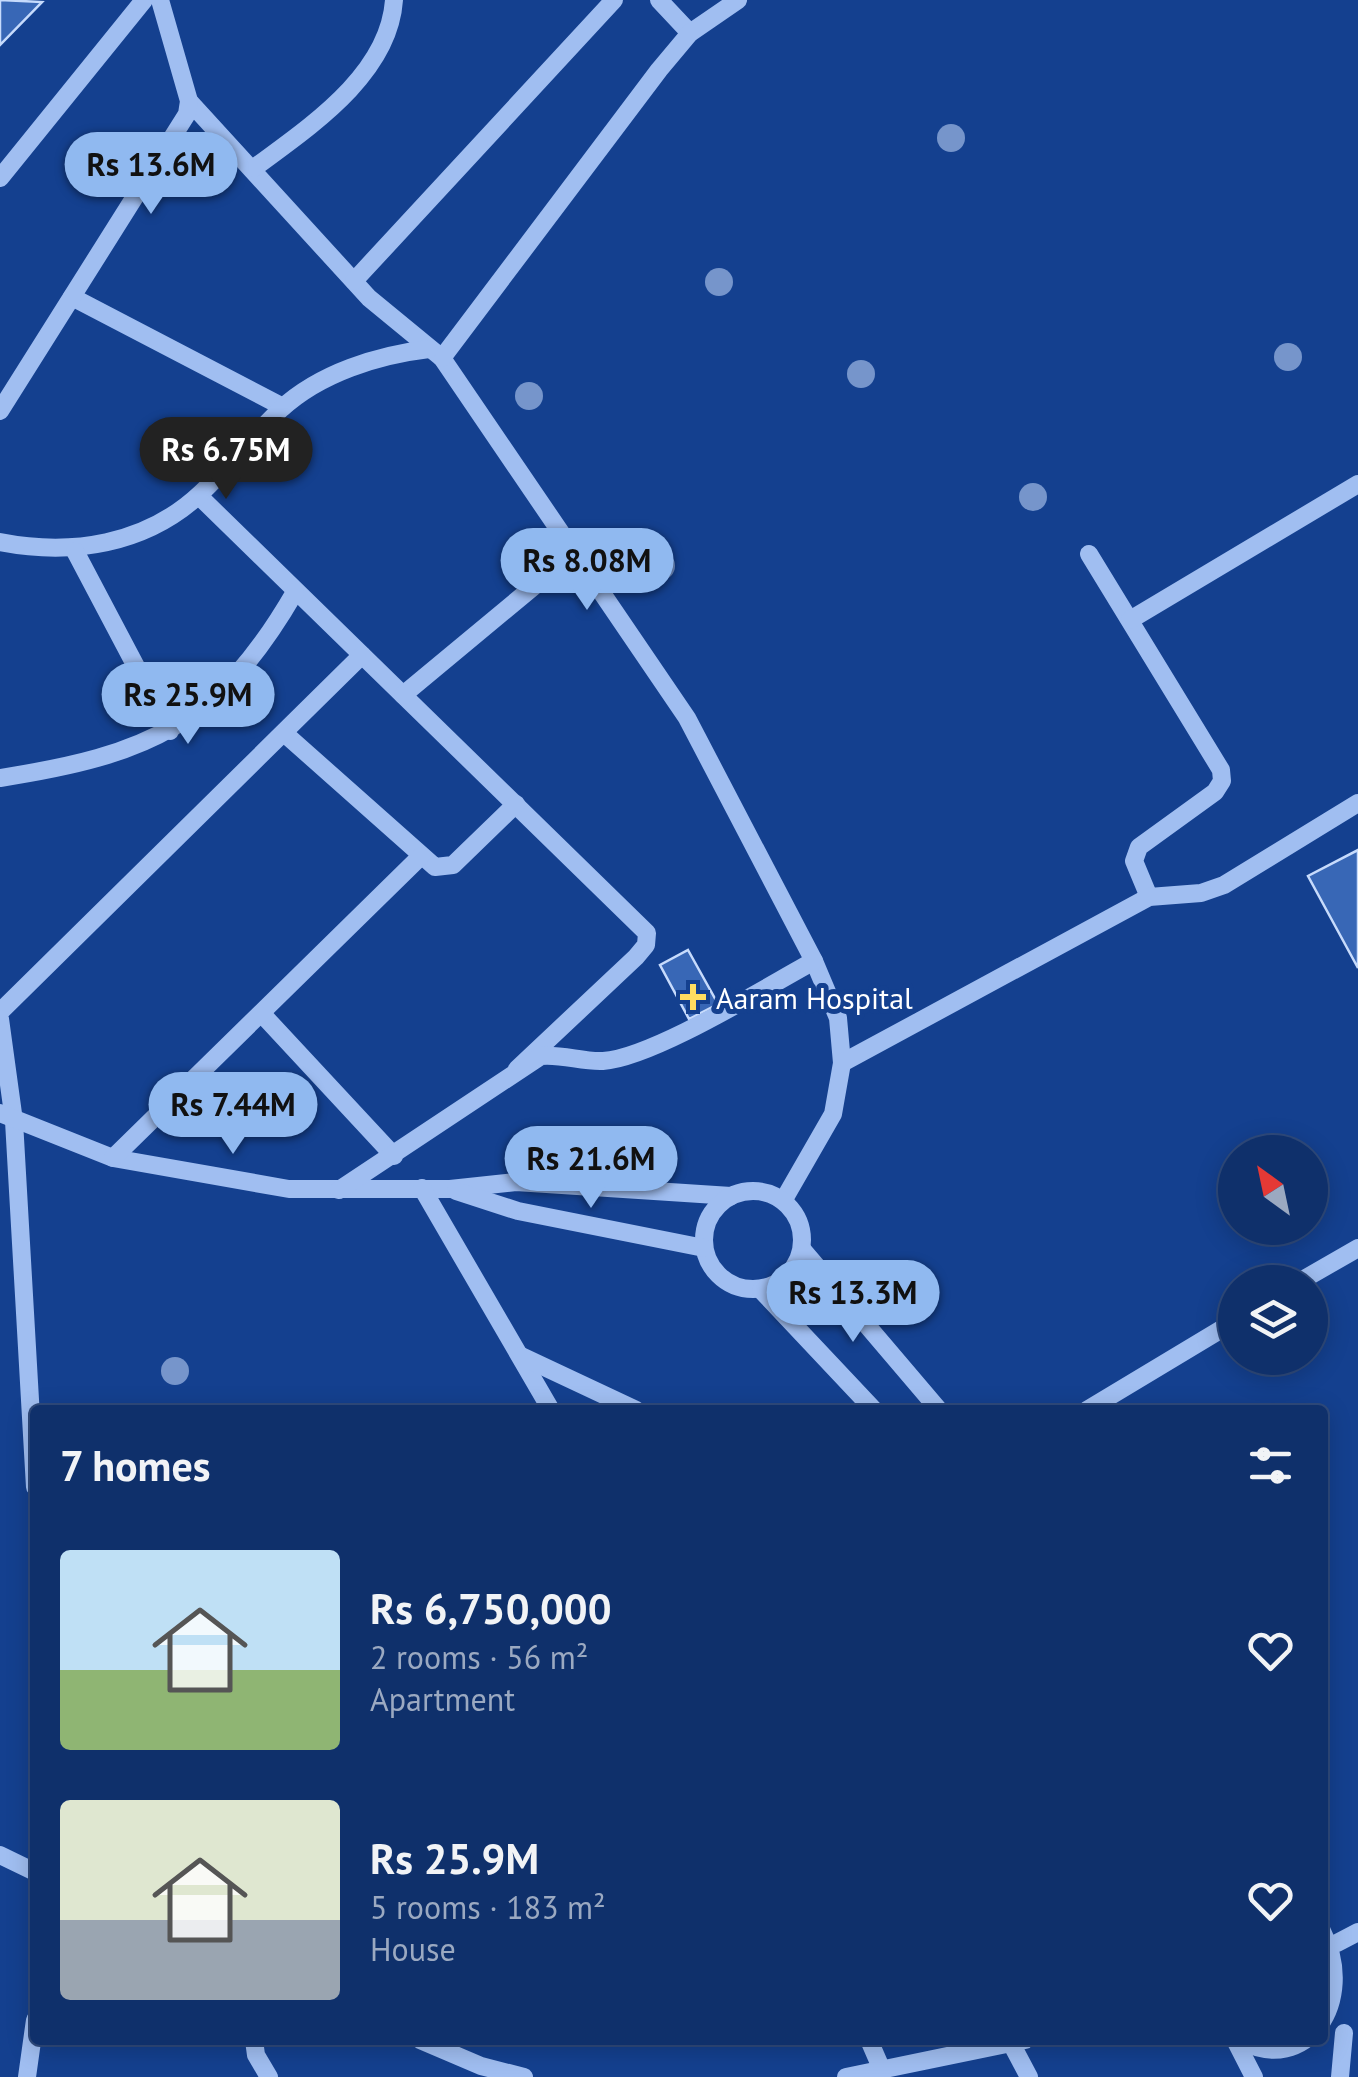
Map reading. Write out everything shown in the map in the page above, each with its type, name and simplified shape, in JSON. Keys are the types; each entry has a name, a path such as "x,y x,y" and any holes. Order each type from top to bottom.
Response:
{"street":[{"path":"0,178 144,0"},
{"path":"0,411 187,114 189,101 160,0"},
{"path":"254,168 326,114 355,82 392,27 394,0"},
{"path":"354,281 614,0"},
{"path":"659,0 690,33"},
{"path":"436,354 690,33 738,0"},
{"path":"189,101 354,281 436,354 686,718 814,961 838,1018 842,1063 833,1114 783,1201"},
{"path":"72,297 283,407"},
{"path":"0,542 75,551 123,538 198,496 283,407 324,380 391,354 436,354"},
{"path":"1130,620 1358,484"},
{"path":"198,496 647,933 646,945 636,957 517,1070"},
{"path":"75,551 170,731"},
{"path":"403,695 574,552"},
{"path":"1089,554 1221,770 1222,782 1215,792 1140,847 1134,861 1149,897"},
{"path":"0,778 84,765 170,731 214,699 262,648 294,592"},
{"path":"30,1405 20,1216 7,1117 0,1015 362,655"},
{"path":"284,733 435,867 447,868 516,804"},
{"path":"842,1063 1149,897 1200,894 1224,885 1358,803"},
{"path":"113,1158 421,856"},
{"path":"339,1190 541,1056 562,1054 602,1061 640,1052 814,961"},
{"path":"263,1015 394,1156"},
{"path":"7,1117 113,1158 188,1175 289,1189 450,1189 516,1182 731,1196 758,1191 783,1201 800,1222 802,1249 788,1276 761,1290 745,1290 718,1276 704,1248 709,1218 731,1196"},
{"path":"422,1188 548,1405"},
{"path":"450,1189 518,1212 704,1248"},
{"path":"0,1224 20,1216"},
{"path":"1328,1265 1358,1248"},
{"path":"802,1249 936,1405"},
{"path":"761,1290 869,1405"},
{"path":"1095,1405 1218,1331"},
{"path":"521,1356 625,1405"},
{"path":"0,1855 30,1870"},
{"path":"1353,1966 1330,1937 1358,1932"},
{"path":"1248,2045 1274,2058 1322,2052 1344,2033 1355,2012"},
{"path":"1340,2077 1344,2033"},
{"path":"27,2077 31,2045"},
{"path":"255,2045 269,2077"},
{"path":"432,2045 480,2066 524,2077"},
{"path":"870,2045 882,2070"},
{"path":"846,2077 999,2045"},
{"path":"1019,2045 1029,2077"},
{"path":"1240,2045 1254,2077"}],"building":[{"path":"0,0 42,2 0,45"},
{"path":"1358,850 1358,968 1308,876"},
{"path":"688,950 718,1004 689,1019 660,965"}],"place":[{"name":"Aaram Hospital","path":"693,997"}]}
